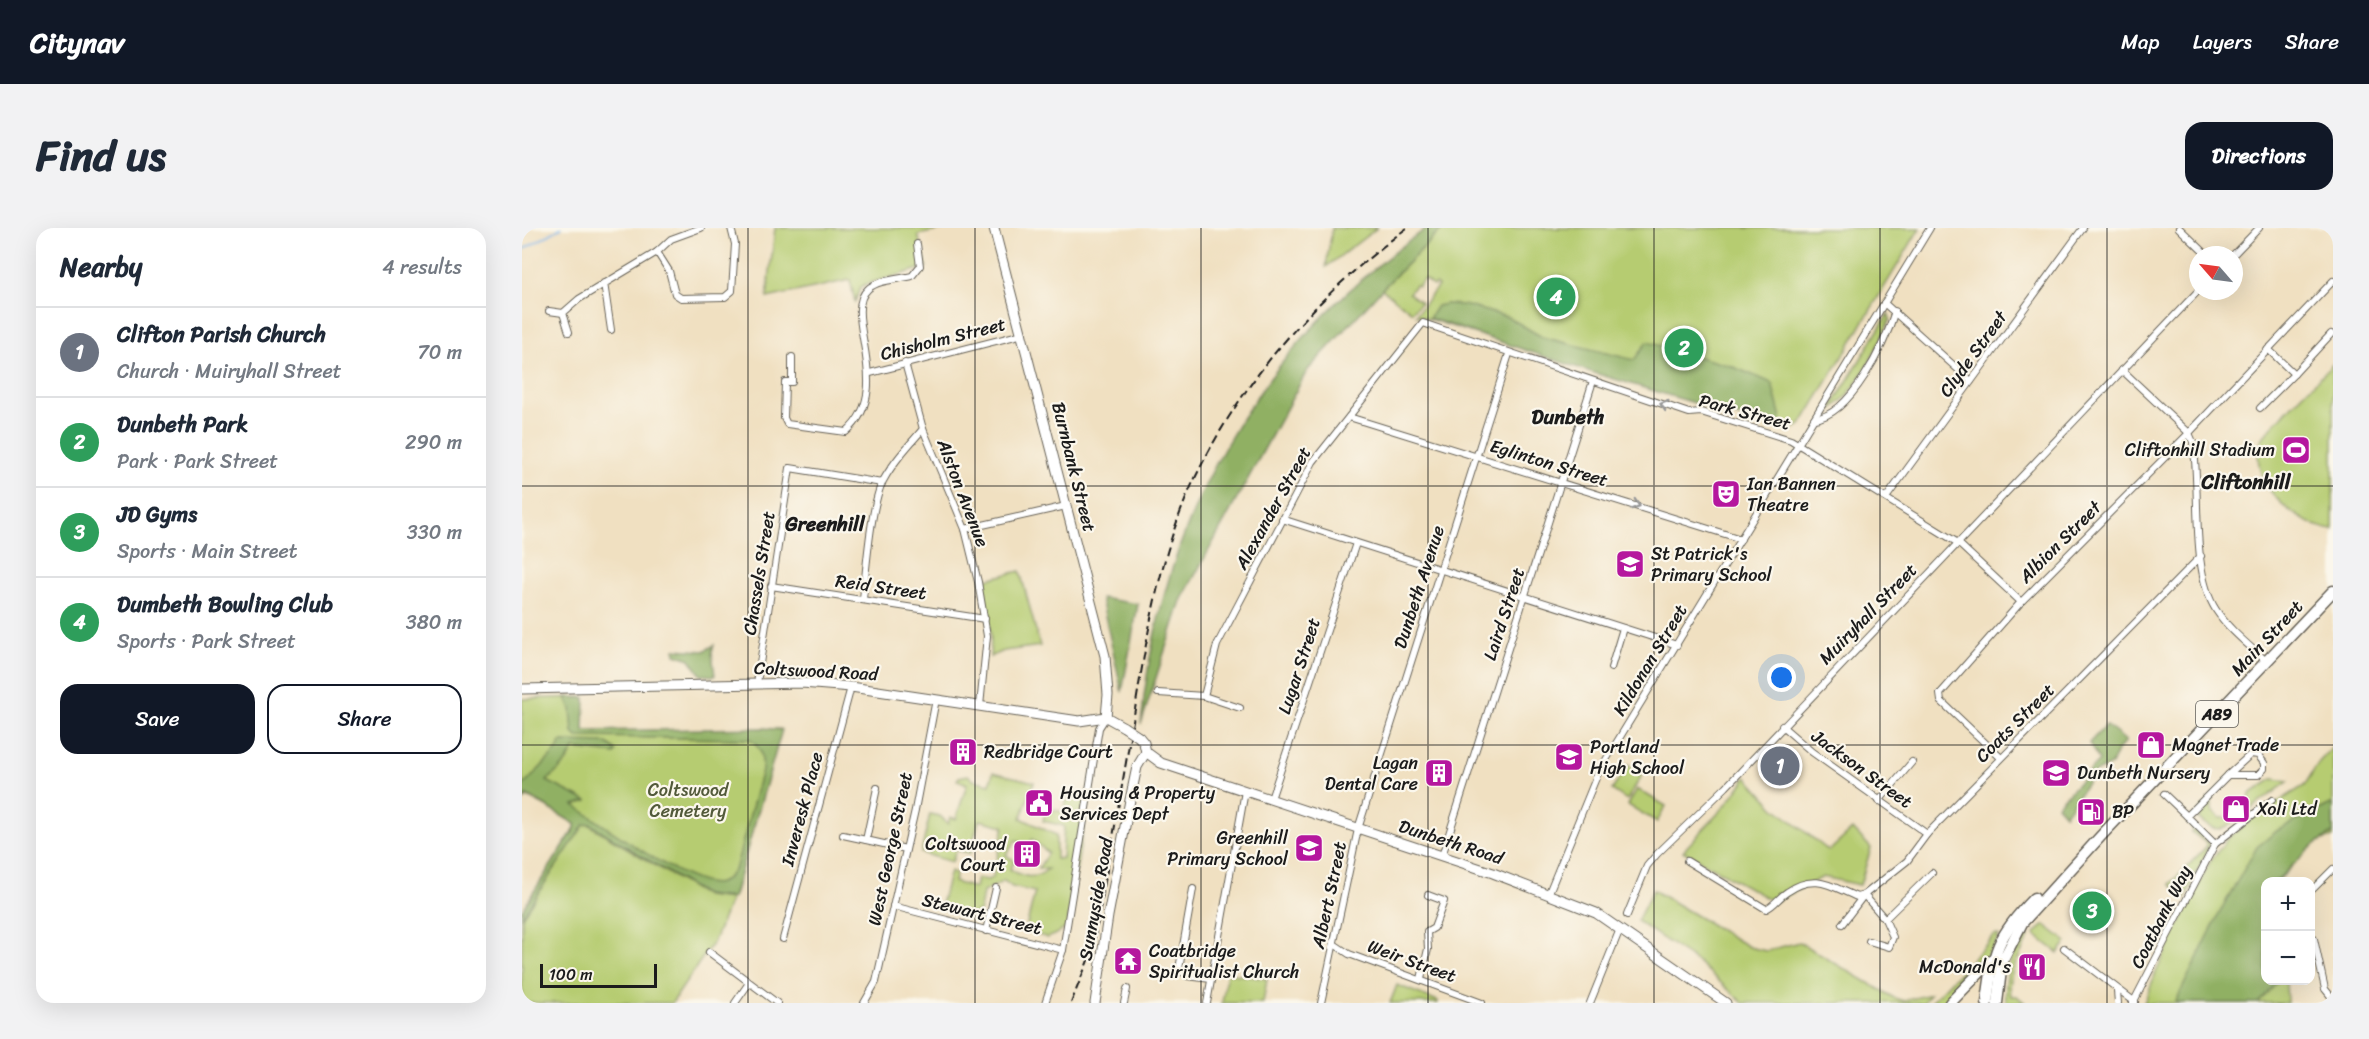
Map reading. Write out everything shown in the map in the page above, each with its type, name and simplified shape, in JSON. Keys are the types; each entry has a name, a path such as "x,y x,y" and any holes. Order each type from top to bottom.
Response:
{"main road":[{"name":"Burnbank Street","path":"994,228 1105,656 1108,695 1106,717"},
{"name":"Main Street","path":"1997,1003 2002,962 2014,934 2036,906 2333,591"},
{"name":"Coltswood Road","path":"522,689 758,683 851,687 1079,721 1106,717"},
{"path":"1106,717 1139,737 1146,752"},
{"name":"Dunbeth Road","path":"1146,752 1161,763 1442,856 1596,913 1665,963 1726,1003"},
{"name":"Sunnyside Road","path":"1095,1003 1107,916 1130,800 1137,767 1146,752"},
{"name":"Main Street","path":"1987,1003 1992,960 2002,936 2074,857 2100,837"},
{"path":"1950,1003 1992,960"}],"street":[{"path":"549,311 563,313 579,299 657,252 671,239 701,228"},
{"path":"657,252 669,271 675,294 681,298 725,297 732,291 735,244 731,228"},
{"name":"Kildonan Street","path":"1548,895 1598,773 1930,228"},
{"name":"Clyde Street","path":"1886,498 2084,228"},
{"path":"2179,228 2198,246"},
{"path":"2242,246 2259,228"},
{"path":"792,357 792,382 785,382 783,418 787,424 846,432 859,421 870,373 858,313 861,297 869,286 912,276 920,266 917,244"},
{"name":"Albion Street","path":"2001,758 1938,698 2021,602 2188,433 2333,281"},
{"path":"604,283 611,330"},
{"name":"Muiryhall Street","path":"1627,915 1641,879 1657,854 1725,787 2189,300"},
{"path":"1884,303 1971,381"},
{"path":"1814,419 1830,415 1846,402 1874,358 1895,311"},
{"path":"563,313 569,333"},
{"name":"Park Street","path":"1422,323 1689,413 1701,412 1779,434 1958,543 2021,602"},
{"name":"Alexander Street","path":"1204,696 1217,645 1313,462 1422,323"},
{"name":"Chisholm Street","path":"870,373 1023,334"},
{"path":"2260,408 2331,334"},
{"path":"2268,349 2294,374"},
{"name":"Dunbeth Avenue","path":"1358,829 1509,354"},
{"name":"Alston Avenue","path":"905,363 923,429 965,529 986,619 986,652 980,706"},
{"path":"2122,370 2188,433 2195,449 2201,556 2207,590 2215,609 2233,631 2267,662"},
{"name":"Laird Street","path":"1442,856 1593,381"},
{"name":"Eglinton Street","path":"1349,417 1741,539"},
{"path":"862,600 869,542 882,483 899,456 923,429"},
{"name":"Chassels Street","path":"758,683 790,468 882,483"},
{"path":"965,529 1066,506"},
{"path":"1282,519 1677,645"},
{"name":"Lugar Street","path":"1271,799 1356,543"},
{"name":"Coats Street","path":"1842,924 1864,895 1906,861 1927,834 2201,556"},
{"name":"Reid Street","path":"771,586 986,619"},
{"path":"1611,668 1623,628"},
{"name":"Inveresk Place","path":"783,939 851,687"},
{"path":"1158,693 1204,696 1240,708"},
{"name":"West George Street","path":"864,1003 876,982 936,699"},
{"path":"1045,1003 1063,950 1099,728 1106,717"},
{"name":"Jackson Street","path":"1782,726 1812,752 1927,834"},
{"path":"2187,816 2228,775 2251,754 2258,755 2264,763 2264,769 2258,775 2228,775"},
{"path":"1879,801 1912,762"},
{"path":"866,840 877,788"},
{"path":"1207,1003 1245,791"},
{"path":"2164,794 2215,844"},
{"name":"Coatbank Way","path":"2134,1003 2215,844 2272,800"},
{"name":"Albert Street","path":"1321,1003 1358,829"},
{"path":"843,835 906,849"},
{"path":"1687,861 1766,909 1789,890 1803,884 1818,882 1832,884 1857,897 1864,895 1885,920 1893,937 1889,947 1869,942"},
{"path":"2315,887 2333,869"},
{"path":"1885,920 1932,873"},
{"path":"986,932 996,888"},
{"path":"1193,889 1179,969 1188,976 1211,979"},
{"path":"1421,979 1428,949 1427,932 1434,928 1444,901 1428,895"},
{"name":"Stewart Street","path":"893,906 986,932 1063,950"},
{"path":"1590,1003 1620,929"},
{"name":"Weir Street","path":"1334,944 1349,954 1482,1003"},
{"path":"2315,944 2325,989 2333,999"},
{"path":"2064,948 2134,1003"},
{"path":"709,952 777,1003"},
{"path":"735,1003 749,983"},
{"path":"1124,1003 1126,989"},
{"path":"2117,991 2118,1003"}],"green space":[{"path":"775,228 946,229 918,235 927,267 866,284 860,288 855,302 850,280 767,298"},
{"path":"1332,228 1377,228 1326,267"},
{"path":"1427,228 1443,228 1382,289 1307,371 1181,601 1141,724 1152,648 1170,576 1195,507 1227,443 1267,383 1313,327 1367,275"},
{"path":"1443,228 1920,228 1801,425 1788,431 1416,315 1438,286 1435,284 1433,286 1424,279 1418,286 1415,285 1409,293 1421,302 1412,312 1382,289"},
{"path":"1464,305 1508,317 1542,337 1634,360 1647,342 1731,366 1772,383 1784,430 1591,372 1429,318 1437,306"},
{"path":"1888,314 1890,319 1866,369 1850,392 1829,411"},
{"name":"Cliftonhill Stadium","path":"2333,364 2333,530 2304,520 2290,511 2267,486 2258,457 2261,441 2265,435"},
{"path":"1020,571 1040,646 1004,651 990,657 991,636 983,580"},
{"path":"1101,598 1138,604 1122,692"},
{"path":"714,645 712,652 715,676 701,675 690,659 675,654 675,649 704,651"},
{"path":"566,697 585,698 584,731 764,728 782,730 733,898 705,895 590,824 584,825 522,917 522,910 575,828 575,824 527,795 522,800 522,787 558,749 561,742 607,743 616,751 615,754 574,749 565,764 547,781 587,801 574,805 624,839 669,866 707,883 723,882 736,867 762,770 757,745 750,739 577,737 573,733 571,709"},
{"name":"Coltswood Cemetery","path":"584,697 582,732 781,729 734,895 706,894 583,821 705,896 731,899 714,941 672,1003 522,1003 522,914 578,823 527,797 522,802 522,699"},
{"path":"2106,725 2126,741 2117,751 2111,765 2094,773 2065,814 2057,805 2099,761 2089,743"},
{"path":"2333,747 2333,837 2314,843 2282,877 2261,877 2261,985 2286,985 2287,1003 2144,1003 2156,972 2210,862 2227,839 2255,816 2304,786 2319,762"},
{"path":"1628,765 1643,774 1627,800 1612,790"},
{"path":"993,772 1034,782 1021,818 1056,835 1056,859 1062,858 1064,826 1043,821 1046,808 1063,812 1069,793 1088,798 1067,928 1048,938 1031,933 1027,924 1035,892 1012,887 1004,881 983,892 980,910 970,917 940,908 950,871 956,873 954,882 975,888 977,878 988,880 993,877 1004,826 979,820 970,853 956,850 952,862 921,853 930,814 940,816 948,824 950,817 956,819 967,784 957,780 959,777 968,775 973,780 990,784","holes":["1032,839 1048,853 1038,869 1048,869 1034,876 1020,874 1010,869 1015,861 1006,855 1016,840 1027,847"]},
{"path":"1747,777 1774,807 1829,851 1853,829 1871,848 1860,885 1823,877 1774,902 1683,851 1725,806"},
{"path":"2273,779 2289,781 2225,828 2211,827 2199,819 2201,808 2212,800 2212,811 2220,818 2234,817 2248,807 2250,794"},
{"path":"1637,789 1666,806 1657,822 1628,805"},
{"path":"2333,803 2333,833 2314,845 2280,877 2261,877 2261,985 2275,985 2258,1003 2175,1003 2222,908 2257,847 2278,830"},
{"path":"2193,829 2210,844 2185,899 2170,884 2206,847 2206,843 2192,832"},
{"path":"1653,890 1749,947 1766,951 1799,942 1894,998 1904,1001 1930,994 1923,1003 1743,1003 1699,963 1637,921"},
{"path":"2045,925 2067,942 2058,953 2034,934"},
{"path":"2022,934 2029,937 2015,965 2010,988 2011,996 2017,996 2025,1003 2006,1003 2008,967"},
{"path":"1995,935 1999,936 1988,955 1946,1003 1930,1003"},
{"path":"1227,973 1267,979 1263,1003 1222,1003"},
{"path":"1397,985 1438,1001 1438,1003 1390,1003"}],"waterway":[{"path":"522,250 561,228"}],"railway":[{"path":"1071,1003 1093,948 1150,621 1165,559 1186,499 1218,434 1263,368 1288,337 1344,280 1407,228"}],"place":[{"name":"Dumbeth Bowling Club","path":"1556,297"},
{"name":"Dunbeth Park","path":"1684,348"},
{"name":"Cliftonhill Stadium","path":"2296,450"},
{"name":"Ian Bannen Theatre","path":"1726,494"},
{"name":"St Patrick's Primary School","path":"1630,564"},
{"name":"Magnet Trade","path":"2151,745"},
{"name":"Redbridge Court","path":"963,752"},
{"name":"Portland High School","path":"1569,757"},
{"name":"Clifton Parish Church","path":"1780,766"},
{"name":"Lagan Dental Care","path":"1439,773"},
{"name":"Dunbeth Nursery","path":"2056,773"},
{"name":"Housing & Property Services Dept","path":"1039,803"},
{"name":"Xoli Ltd","path":"2236,809"},
{"name":"BP","path":"2091,812"},
{"name":"Greenhill Primary School","path":"1309,848"},
{"name":"Coltswood Court","path":"1027,854"},
{"name":"JD Gyms","path":"2092,911"},
{"name":"Coatbridge Spiritualist Church","path":"1128,961"},
{"name":"McDonald's","path":"2032,967"}],"district":[{"name":"Dunbeth","path":"1568,417"},
{"name":"Cliftonhill","path":"2246,482"},
{"name":"Greenhill","path":"825,524"}]}
